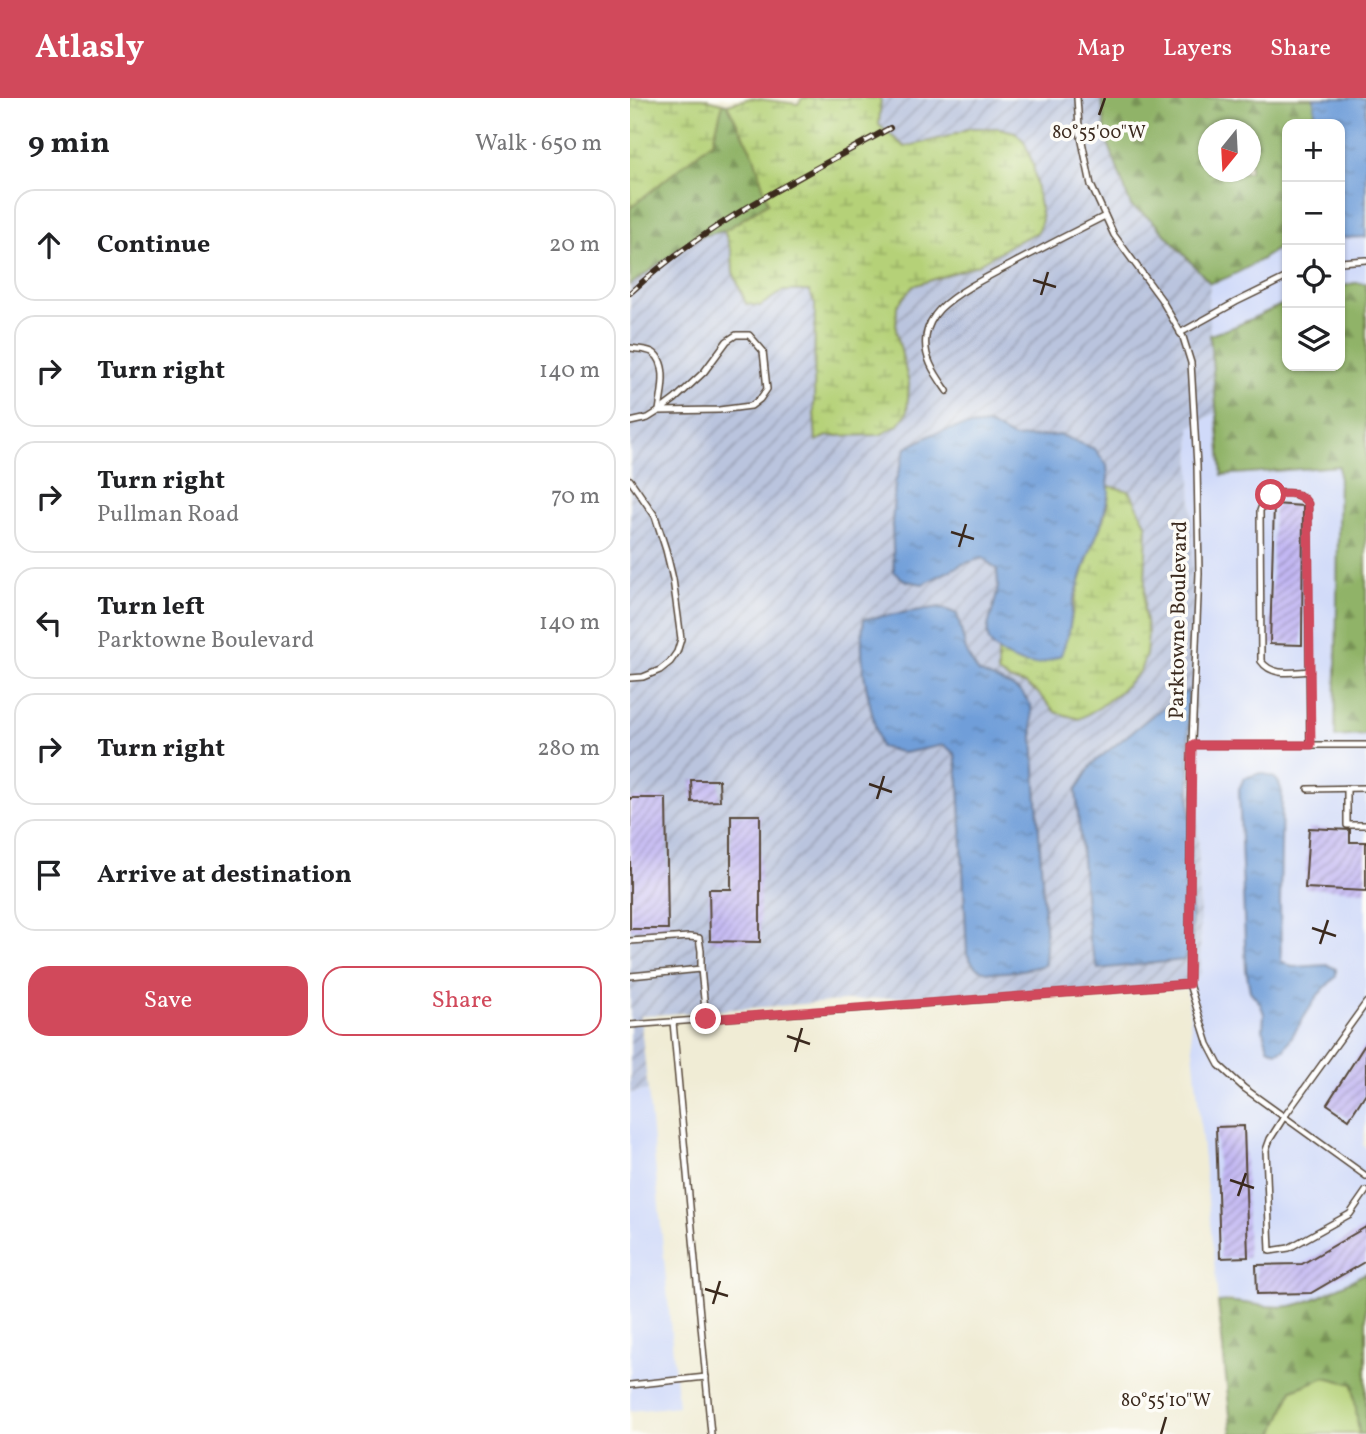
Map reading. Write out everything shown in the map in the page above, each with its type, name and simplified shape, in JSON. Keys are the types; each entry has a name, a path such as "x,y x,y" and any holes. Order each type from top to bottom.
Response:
{"lane":[{"name":"Parktowne Boulevard","path":"1077,98 1079,127 1091,185 1114,235 1161,299 1180,333 1191,363 1199,573 1192,745 1189,984 1219,1065 1244,1088 1366,1176"},
{"path":"947,391 932,369 926,352 925,338 934,316 942,307 985,278 1105,216"},
{"path":"1345,262 1366,260"},
{"path":"1180,333 1282,279"},
{"path":"630,422 648,418 675,399 704,372 727,341 736,335 749,335 762,351 767,389 751,406 719,410 659,411"},
{"path":"630,348 650,351 658,357 664,374 659,411"},
{"path":"630,480 654,516 666,550 681,639 677,652 660,670 643,677 630,678"},
{"path":"1310,671 1271,671 1261,661 1260,511 1263,502 1271,495 1295,494 1305,498 1308,504 1311,745"},
{"path":"1192,745 1366,745"},
{"path":"1347,788 1347,825 1366,825"},
{"path":"1308,789 1366,788"},
{"path":"630,941 689,937 699,939 706,1019"},
{"path":"630,976 701,969"},
{"path":"630,1025 1189,984"},
{"path":"1366,1003 1270,1139 1266,1150 1270,1251 1289,1248 1350,1214 1366,1191"},
{"path":"673,1021 711,1434"},
{"path":"630,1385 706,1377"}],"shaded area":[{"path":"881,98 1102,98 1105,134 1131,206 1152,220 1210,283 1208,306 1217,412 1190,427 1201,973 1187,989 914,996 640,1016 648,1090 630,1093 630,285 696,237 724,231 732,253 733,272 760,306 783,291 809,291 815,304 816,441 827,436 854,436 901,355 896,330 897,306 913,286 1038,232 1042,220 1033,164 970,128 905,147 879,125","holes":["988,424 1014,438 1061,435 1095,449 1107,465 1109,486 1113,486 1146,573 1144,611 1148,633 1055,712 1038,693 1025,684 998,673 998,652 990,616 998,591 997,570 983,558 963,564 923,584 894,572 892,523 895,483 906,448 934,434 959,427","956,614 967,654 978,672 1011,686 1022,693 1031,705 1046,943 1044,965 967,954 959,782 955,754 944,745","1187,691 1098,969 1089,940 1077,790 1093,763"]},
{"path":"1366,237 1366,283 1345,286 1345,238"},
{"path":"1282,245 1282,304 1210,335 1210,283 1217,282"},
{"path":"1217,412 1222,475 1339,466 1335,736 1366,735 1366,1121 1363,1145 1366,1148 1366,1273 1315,1298 1290,1306 1253,1305 1230,1300 1218,1302 1187,989 1201,973 1190,427","holes":["1280,903 1281,962 1291,967 1328,965 1336,969 1336,976 1318,995 1284,1049 1263,1029 1264,1014 1260,1003"]},
{"path":"648,1090 678,1406 630,1411 630,1093"}],"green space":[{"path":"630,98 703,98 723,103 713,141 630,208"},
{"path":"751,98 798,104 802,98 881,98 879,125 905,147 970,128 999,128 1015,132 1024,141 1033,164 1042,220 1038,232 977,265 913,286 897,306 896,330 909,384 907,413 898,425 880,435 828,436 816,441 815,304 809,291 783,291 760,306 746,304 733,272 732,253 724,231 768,203 754,156 727,104"},
{"path":"1102,98 1314,98 1316,119 1282,119 1282,245 1250,266 1210,283 1152,220 1131,206 1105,134"},
{"path":"723,103 727,104 754,156 768,203 724,231 696,237 630,285 630,208 713,141"},
{"path":"1366,283 1366,735 1335,737 1339,466 1222,475 1210,335 1282,304 1282,371 1345,371 1345,286"},
{"path":"1109,486 1130,491 1147,526 1144,611 1148,633 1146,655 1140,671 1119,692 1079,719 1055,712 1038,693 1025,684 998,673 998,652 1018,661 1069,632 1082,576 1105,514"},
{"path":"1366,1273 1366,1434 1359,1434 1353,1384 1325,1377 1292,1390 1274,1434 1232,1434 1218,1302 1290,1306 1319,1297"},
{"path":"1325,1377 1353,1384 1359,1434 1274,1434 1292,1390"}],"water":[{"path":"1314,98 1366,98 1366,237 1345,238 1345,119 1316,119"},
{"path":"988,424 1014,438 1061,435 1095,449 1107,465 1109,492 1102,522 1073,602 1069,632 1061,655 1038,664 1014,660 993,647 989,640 989,624 998,589 997,570 983,558 963,564 923,584 906,581 894,572 892,523 895,483 906,448 933,434 959,427"},
{"path":"940,607 957,614 967,654 978,672 1011,686 1022,693 1031,705 1046,943 1045,965 1010,972 991,972 977,968 973,963 967,954 959,782 955,754 944,745 904,753 880,747 863,667 864,619"},
{"path":"1188,690 1192,942 1184,960 1098,969 1089,940 1076,790 1093,763"},
{"path":"1261,773 1276,779 1282,793 1281,961 1292,967 1328,965 1336,969 1336,976 1318,995 1284,1049 1277,1052 1268,1048 1263,1029 1264,1014 1260,1003 1250,991 1246,969 1239,789 1244,778"}],"building":[{"path":"1274,504 1303,506 1302,645 1270,644"},
{"path":"691,780 719,780 720,801 692,802"},
{"path":"630,798 666,798 668,929 630,929"},
{"path":"731,815 760,815 760,942 710,941 709,889 731,889"},
{"path":"1309,828 1350,830 1350,842 1366,842 1366,891 1305,888"},
{"path":"1366,1043 1366,1093 1349,1119 1327,1104"},
{"path":"1244,1126 1248,1257 1220,1258 1216,1127"},
{"path":"1366,1227 1366,1261 1311,1293 1257,1294 1256,1265 1302,1264"}],"railway":[{"path":"630,293 659,268 722,223 890,128"}],"route":[{"path":"706,1019 1189,984 1192,745 1311,745 1308,504 1305,498 1295,494 1271,495"}]}
